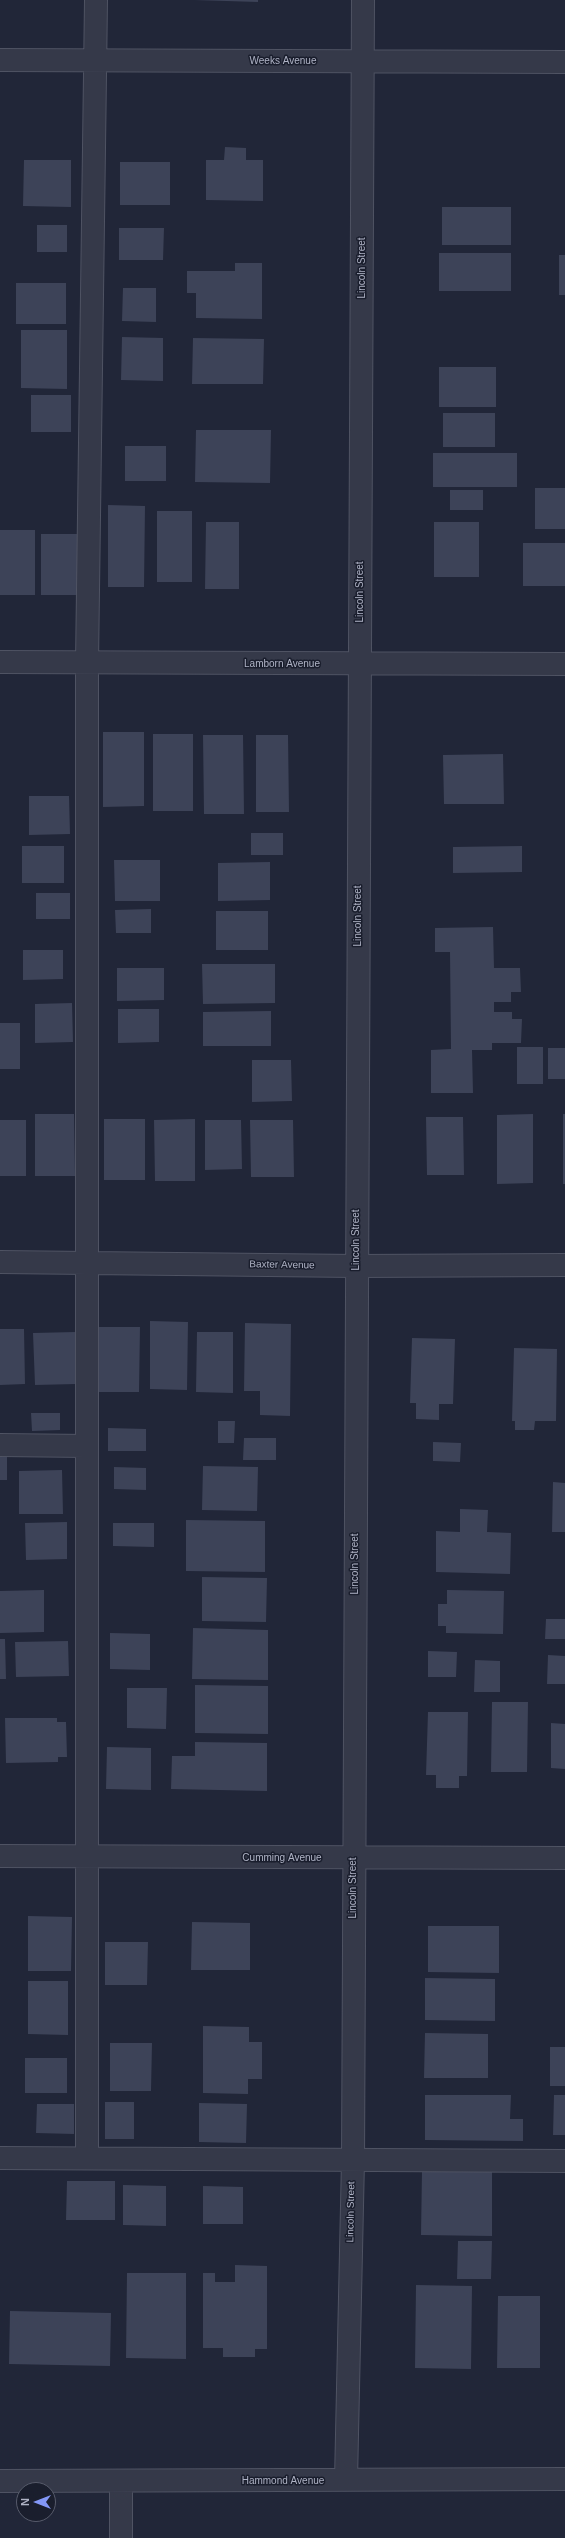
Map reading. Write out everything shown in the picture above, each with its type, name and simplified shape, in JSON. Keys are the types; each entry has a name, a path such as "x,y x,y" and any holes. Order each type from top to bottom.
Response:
{"street":[{"path":"87,2158 87,663 96,0"},
{"name":"Lincoln Street","path":"346,2480 353,2160 353,1858 363,0"},
{"name":"Weeks Avenue","path":"0,60 565,62"},
{"name":"Lamborn Avenue","path":"0,662 565,664"},
{"name":"Baxter Avenue","path":"0,1262 356,1266 565,1265"},
{"path":"0,1445 87,1446"},
{"name":"Cumming Avenue","path":"0,1856 565,1858"},
{"path":"0,2158 565,2161"},
{"name":"Hammond Avenue","path":"0,2481 565,2479"},
{"path":"121,2481 121,2538"}],"building":[{"path":"194,0 258,0 258,2"},
{"path":"225,147 246,148 246,160 263,160 263,201 206,200 206,160 224,160"},
{"path":"24,160 71,160 71,207 23,206"},
{"path":"120,162 170,162 170,205 120,205"},
{"path":"442,207 511,207 511,245 442,245"},
{"path":"37,225 67,225 67,252 37,252"},
{"path":"119,228 164,228 163,260 119,260"},
{"path":"439,253 511,253 511,291 439,291"},
{"path":"559,255 565,255 565,295 559,295"},
{"path":"235,263 262,263 262,319 196,318 196,293 187,293 187,271 235,271"},
{"path":"16,283 66,283 66,324 16,324"},
{"path":"123,288 156,288 156,322 122,321"},
{"path":"21,330 67,330 67,389 21,388"},
{"path":"122,337 163,338 163,381 121,380"},
{"path":"193,338 264,339 263,384 192,384"},
{"path":"439,367 496,367 496,407 439,407"},
{"path":"31,395 71,395 71,432 31,432"},
{"path":"443,413 495,413 495,447 443,447"},
{"path":"196,430 271,430 270,483 195,482"},
{"path":"125,446 166,446 166,481 125,481"},
{"path":"433,453 517,453 517,487 433,487"},
{"path":"535,488 565,488 565,529 535,529"},
{"path":"450,490 483,490 483,510 450,510"},
{"path":"108,505 145,506 144,587 108,587"},
{"path":"157,511 192,511 192,582 157,582"},
{"path":"206,522 239,522 239,589 205,589"},
{"path":"434,522 479,522 479,577 434,577"},
{"path":"0,530 35,530 35,595 0,595"},
{"path":"41,534 81,534 80,595 41,595"},
{"path":"523,543 565,543 565,586 523,586"},
{"path":"103,732 144,732 144,806 103,807"},
{"path":"153,734 193,734 193,811 153,811"},
{"path":"203,735 243,735 244,814 204,814"},
{"path":"256,735 288,735 289,812 256,812"},
{"path":"503,754 504,804 444,804 443,755"},
{"path":"29,796 69,796 70,834 29,835"},
{"path":"251,833 283,833 283,855 251,855"},
{"path":"22,846 64,846 64,883 22,883"},
{"path":"522,846 522,872 453,873 453,847"},
{"path":"114,860 160,860 160,901 115,901"},
{"path":"270,862 270,900 218,901 218,863"},
{"path":"36,893 70,893 70,919 36,919"},
{"path":"151,909 151,933 116,933 115,910"},
{"path":"216,911 268,911 268,950 216,950"},
{"path":"493,927 494,968 520,968 521,992 511,992 511,1002 494,1002 494,1012 512,1012 512,1019 522,1019 521,1043 492,1043 492,1050 472,1050 473,1093 431,1093 431,1050 451,1049 450,952 435,952 435,928"},
{"path":"23,950 63,950 63,979 23,980"},
{"path":"202,964 275,964 275,1003 203,1004"},
{"path":"117,968 164,968 164,1000 117,1001"},
{"path":"72,1003 73,1042 35,1043 35,1004"},
{"path":"118,1009 159,1009 159,1042 118,1043"},
{"path":"271,1011 271,1046 203,1046 203,1012"},
{"path":"0,1023 20,1023 20,1069 0,1069"},
{"path":"517,1047 543,1047 543,1084 517,1084"},
{"path":"548,1048 565,1048 565,1079 548,1079"},
{"path":"252,1060 291,1060 292,1101 252,1102"},
{"path":"35,1114 74,1114 75,1176 35,1176"},
{"path":"533,1114 533,1183 497,1184 497,1115"},
{"path":"563,1114 565,1114 565,1184 563,1184"},
{"path":"426,1117 463,1117 464,1175 427,1175"},
{"path":"104,1119 145,1119 145,1180 104,1180"},
{"path":"195,1119 195,1181 155,1181 154,1120"},
{"path":"0,1120 26,1120 26,1176 0,1176"},
{"path":"205,1120 241,1120 242,1169 205,1170"},
{"path":"250,1120 293,1120 294,1177 251,1177"},
{"path":"150,1321 188,1322 187,1390 150,1389"},
{"path":"245,1323 291,1324 290,1416 260,1415 260,1391 244,1391"},
{"path":"99,1327 140,1327 139,1392 98,1392"},
{"path":"0,1329 24,1329 25,1384 0,1385"},
{"path":"75,1332 76,1384 35,1385 33,1333"},
{"path":"197,1332 233,1332 233,1393 196,1392"},
{"path":"412,1338 455,1339 453,1404 439,1404 439,1420 416,1419 416,1403 410,1403"},
{"path":"514,1348 557,1349 556,1421 535,1421 534,1430 515,1430 515,1421 512,1421"},
{"path":"31,1413 60,1413 60,1430 32,1431"},
{"path":"218,1421 235,1421 234,1443 218,1443"},
{"path":"108,1428 146,1429 146,1451 108,1451"},
{"path":"244,1438 276,1438 276,1460 243,1460"},
{"path":"433,1442 461,1443 460,1462 433,1461"},
{"path":"0,1457 7,1457 7,1480 0,1480"},
{"path":"203,1466 258,1467 257,1511 202,1510"},
{"path":"114,1467 146,1468 146,1490 114,1489"},
{"path":"62,1470 63,1514 19,1514 19,1471"},
{"path":"553,1482 565,1483 565,1532 552,1532"},
{"path":"460,1509 488,1510 487,1532 511,1533 510,1574 436,1572 436,1531 460,1532"},
{"path":"186,1520 265,1521 265,1572 186,1571"},
{"path":"67,1522 67,1559 26,1560 25,1523"},
{"path":"113,1523 154,1523 154,1547 113,1546"},
{"path":"202,1577 267,1578 266,1622 202,1621"},
{"path":"44,1590 44,1632 0,1633 0,1591"},
{"path":"447,1590 504,1591 503,1634 446,1633 446,1626 438,1626 438,1604 447,1604"},
{"path":"546,1619 565,1619 565,1639 545,1639"},
{"path":"193,1628 268,1630 268,1680 192,1679"},
{"path":"110,1633 150,1634 150,1670 110,1669"},
{"path":"0,1639 5,1639 6,1679 0,1679"},
{"path":"68,1641 69,1676 16,1677 15,1642"},
{"path":"428,1651 457,1652 456,1677 428,1677"},
{"path":"548,1655 565,1656 565,1684 547,1684"},
{"path":"475,1660 500,1661 500,1692 474,1692"},
{"path":"195,1685 268,1686 268,1734 195,1733"},
{"path":"127,1688 167,1688 166,1729 127,1728"},
{"path":"492,1702 528,1702 527,1772 491,1772"},
{"path":"428,1712 468,1712 467,1776 459,1776 459,1788 436,1788 436,1775 426,1775"},
{"path":"5,1718 57,1718 57,1722 66,1722 67,1757 58,1757 58,1762 6,1763"},
{"path":"551,1723 565,1724 565,1769 551,1768"},
{"path":"195,1742 267,1743 267,1791 171,1789 172,1756 195,1756"},
{"path":"107,1747 151,1748 151,1790 106,1789"},
{"path":"28,1916 72,1917 71,1971 28,1971"},
{"path":"192,1922 250,1923 250,1970 191,1970"},
{"path":"428,1926 499,1926 499,1973 428,1972"},
{"path":"105,1942 148,1942 147,1985 105,1985"},
{"path":"425,1978 495,1979 495,2021 425,2020"},
{"path":"28,1981 68,1981 68,2035 28,2034"},
{"path":"203,2026 249,2027 249,2042 262,2042 262,2079 248,2079 248,2094 203,2093"},
{"path":"425,2033 488,2034 488,2078 424,2078"},
{"path":"110,2043 152,2043 151,2091 110,2091"},
{"path":"550,2047 565,2047 565,2086 550,2086"},
{"path":"25,2058 67,2058 67,2093 25,2093"},
{"path":"425,2095 511,2095 510,2119 523,2119 523,2141 425,2140"},
{"path":"554,2095 565,2095 565,2135 553,2135"},
{"path":"105,2102 134,2102 134,2139 105,2139"},
{"path":"199,2103 247,2104 246,2143 199,2142"},
{"path":"37,2104 74,2104 74,2134 36,2133"},
{"path":"422,2170 492,2171 492,2236 421,2235"},
{"path":"67,2181 115,2181 115,2220 66,2220"},
{"path":"123,2185 166,2186 166,2226 123,2225"},
{"path":"203,2186 243,2187 243,2224 203,2224"},
{"path":"458,2241 492,2241 491,2279 457,2279"},
{"path":"235,2265 267,2266 267,2349 255,2349 255,2357 223,2357 223,2348 203,2348 203,2273 215,2273 215,2282 235,2282"},
{"path":"127,2273 186,2273 186,2359 126,2358"},
{"path":"416,2285 472,2286 471,2369 415,2368"},
{"path":"498,2296 540,2296 540,2368 497,2368"},
{"path":"10,2311 111,2313 110,2366 9,2364"}]}
